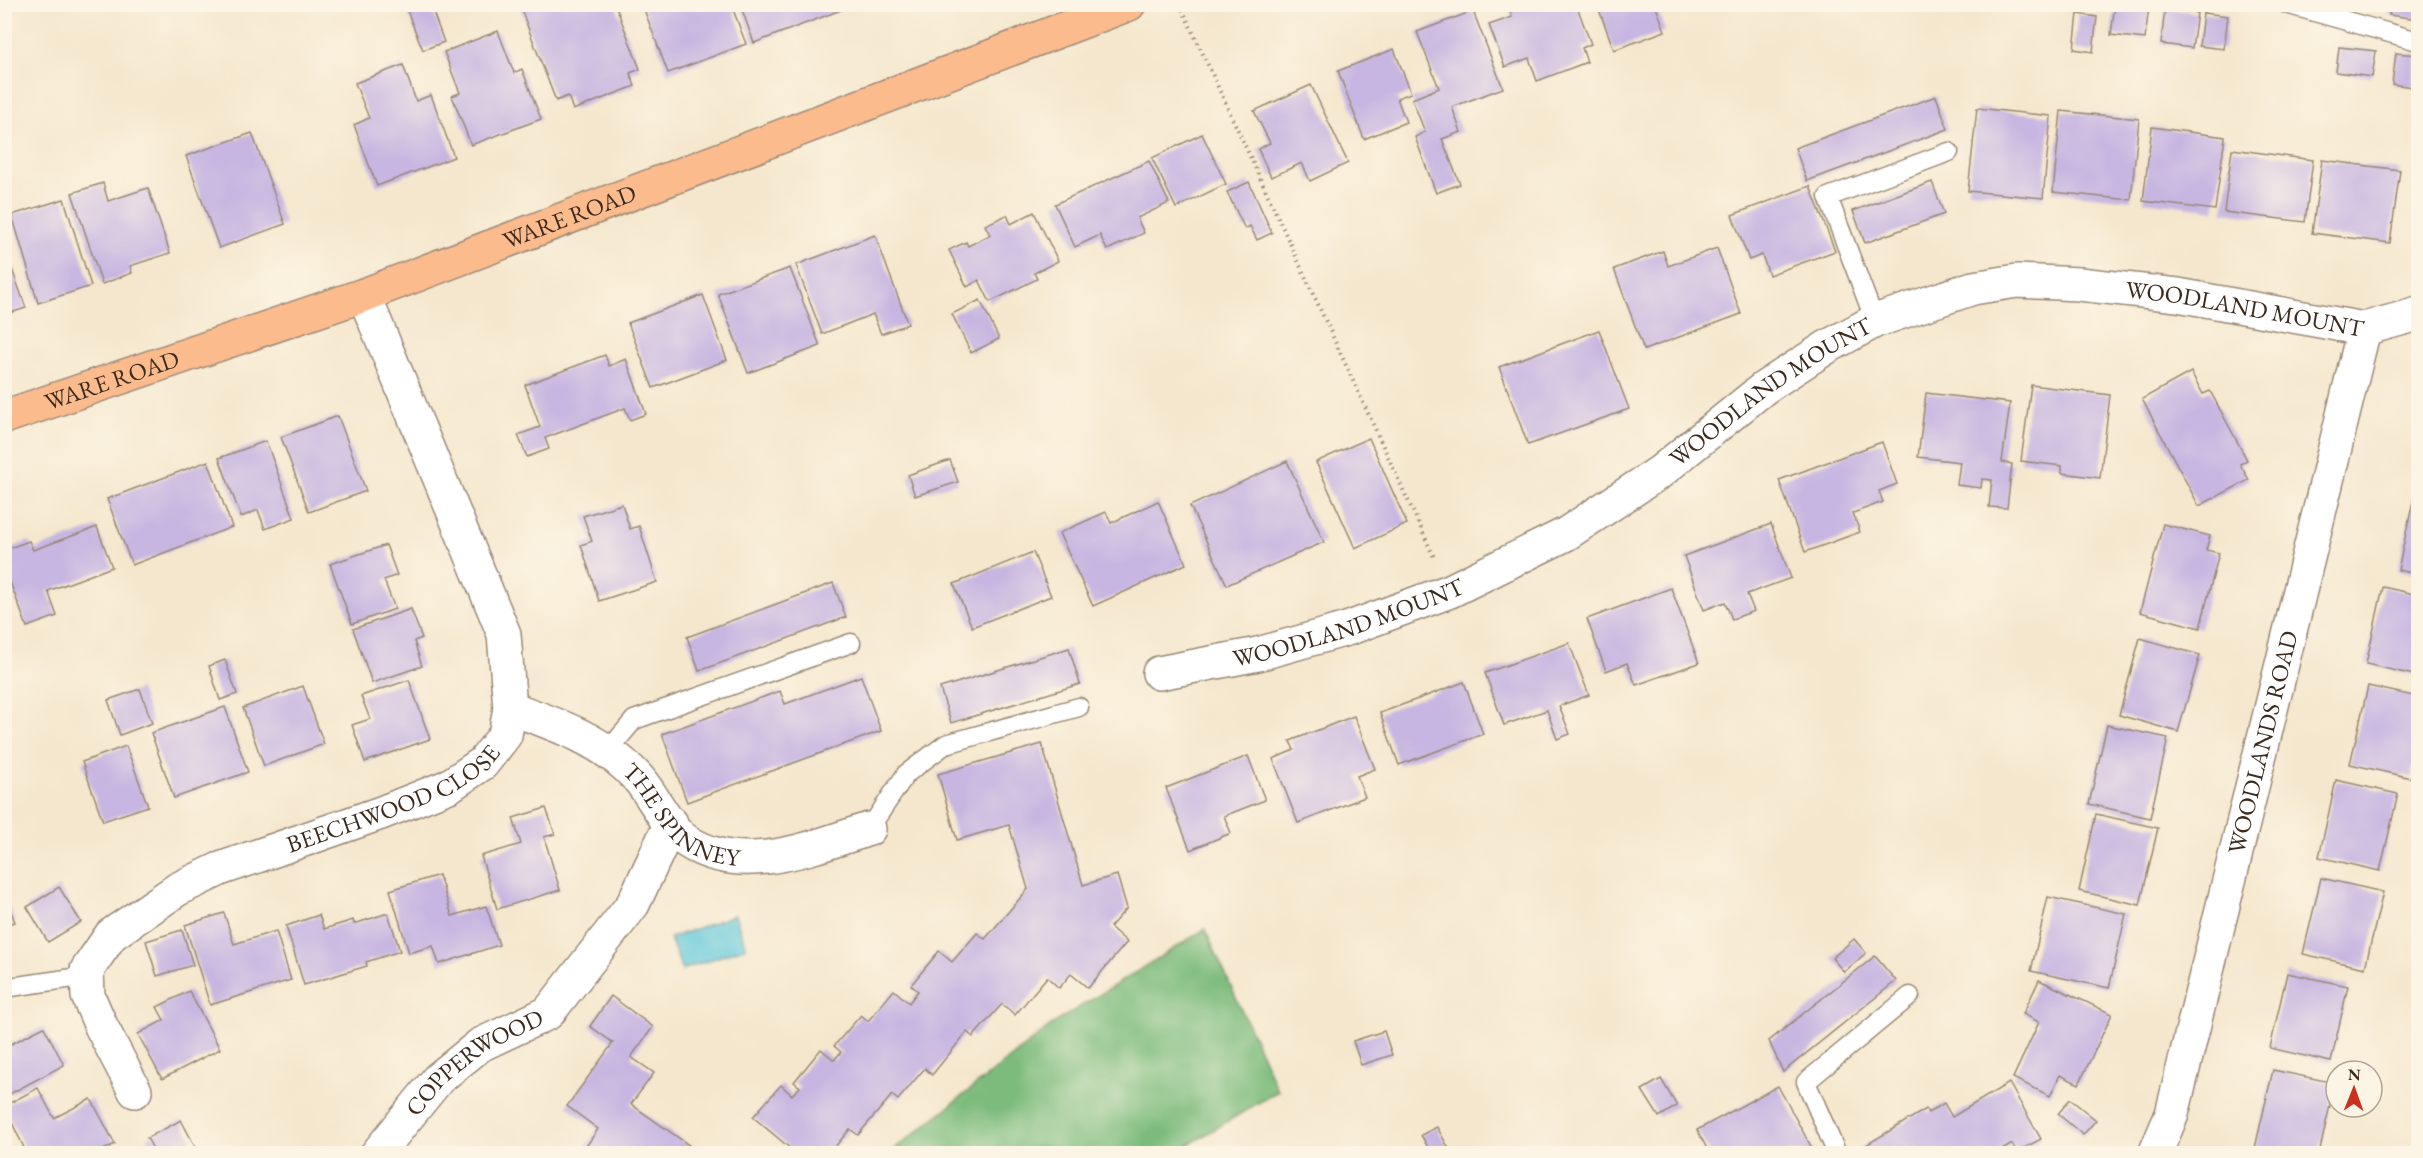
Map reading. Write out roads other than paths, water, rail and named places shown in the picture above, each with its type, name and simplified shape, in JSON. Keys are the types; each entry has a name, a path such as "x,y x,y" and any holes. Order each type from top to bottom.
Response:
{"main road":[{"name":"WARE ROAD","path":"4,417 364,295 1129,4"}],"street":[{"name":"WOODLAND MOUNT","path":"1159,673 1258,654 1347,630 1450,591 1556,540 1660,472 1764,388 1827,347 1875,321 1973,288 2017,281 2079,284 2178,295 2364,329 2418,314"},
{"name":"BEECHWOOD CLOSE","path":"87,976 87,970 111,935 178,889 220,869 381,813 449,786 483,763 505,735 510,708 504,634 364,295"},
{"name":"WOODLANDS ROAD","path":"2156,1154 2172,1114 2364,329"},
{"name":"THE SPINNEY","path":"510,708 592,740 637,776 687,842 718,854 755,859 802,851 869,829"},
{"name":"COPPERWOOD","path":"377,1154 438,1079 480,1045 548,1013 633,904 671,823"},
{"path":"87,976 88,996 100,1026 135,1091"}],"lane":[{"path":"2286,4 2418,41"},
{"path":"1875,321 1828,197 1949,152"},
{"path":"607,752 634,720 851,643"},
{"path":"869,829 906,774 946,744 1079,707"},
{"path":"4,988 87,976"},
{"path":"1837,1154 1806,1082 1910,996"}],"water":[{"path":"735,915 746,947 682,970 670,938"}]}
